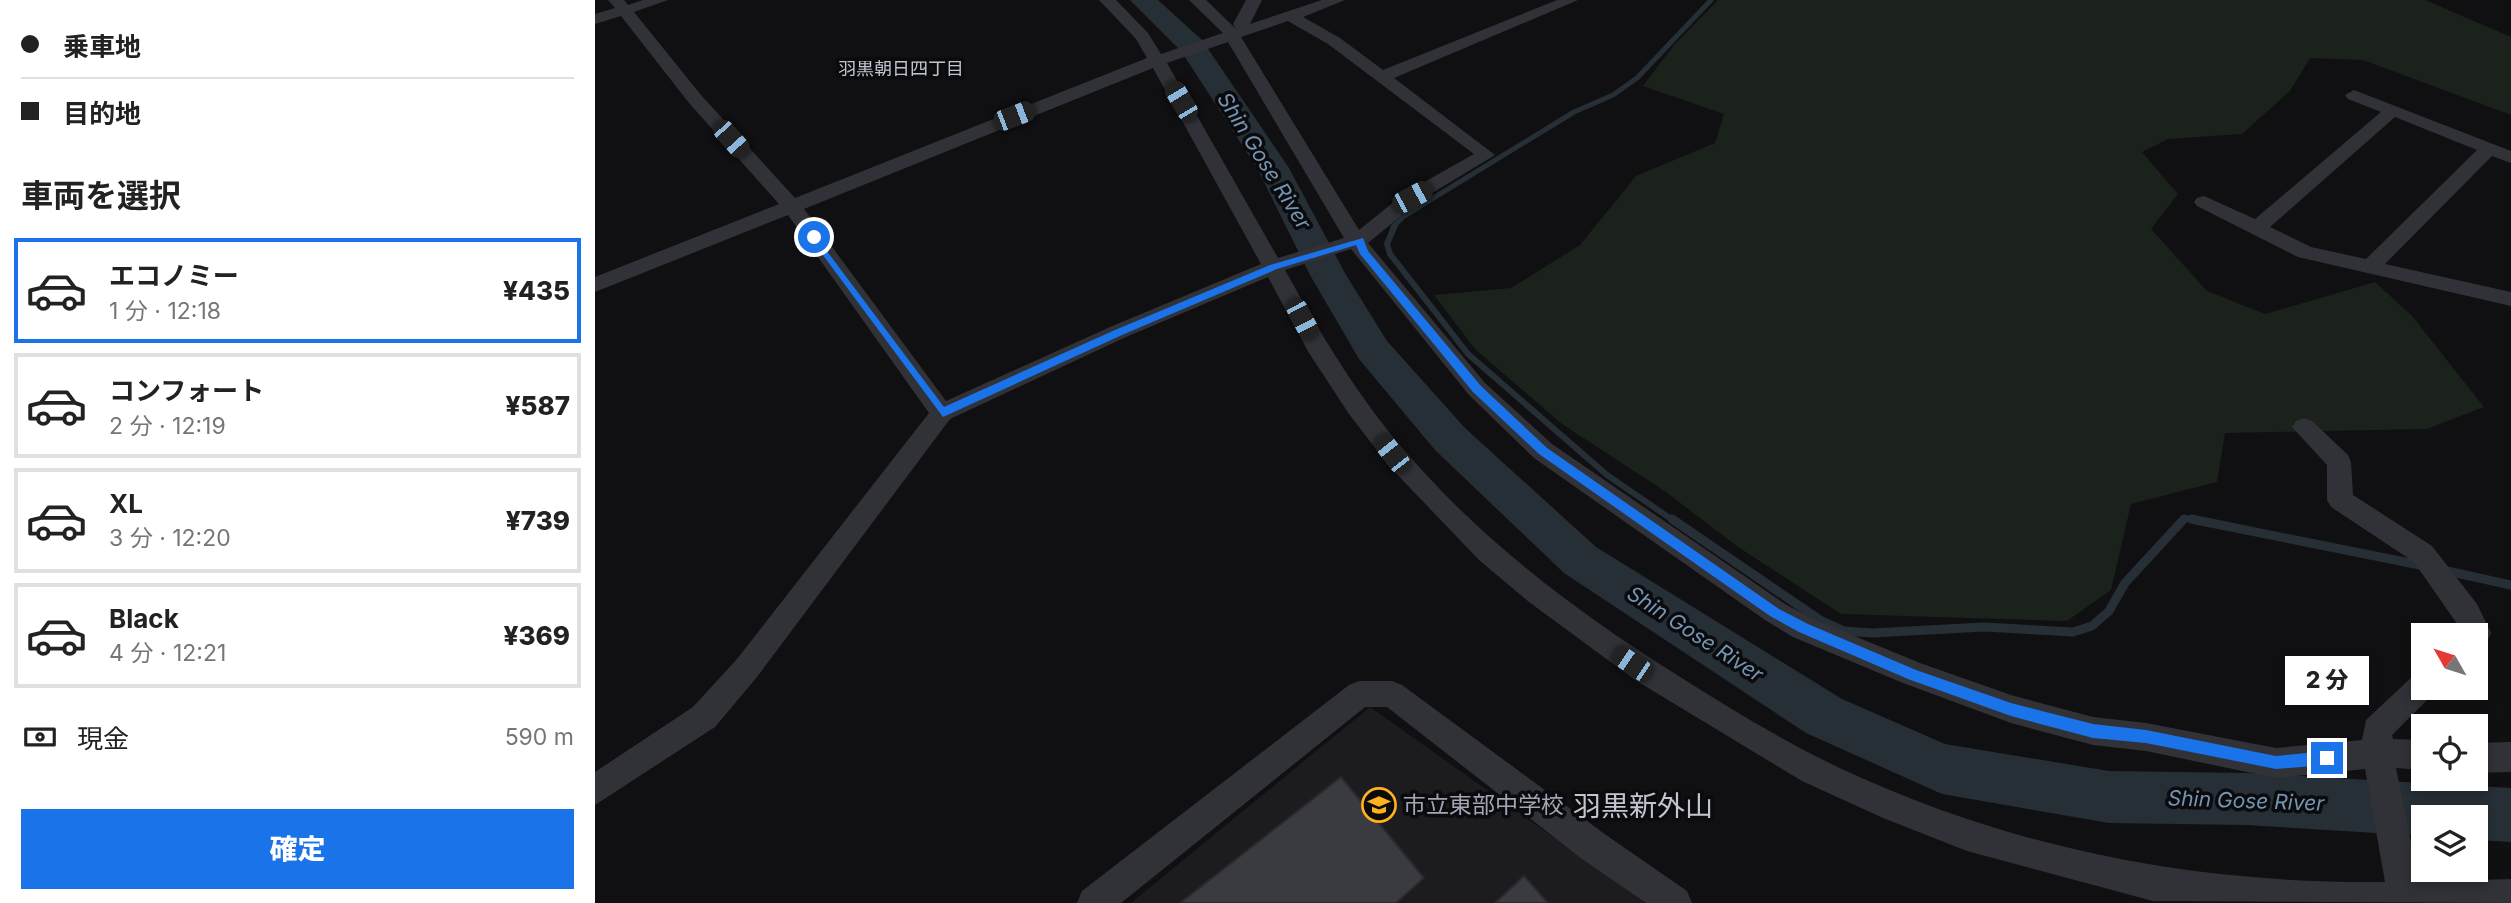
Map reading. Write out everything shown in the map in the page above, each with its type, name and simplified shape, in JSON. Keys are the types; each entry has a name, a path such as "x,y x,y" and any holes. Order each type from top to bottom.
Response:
{"street":[{"path":"595,19 621,5 660,0"},
{"path":"1107,0 1142,36 1342,391 1392,454 1496,561 1587,633 1761,741 1850,788 1968,835 2078,869 2157,884 2256,895 2403,891 2511,896"},
{"path":"1197,0 1235,34 1359,240 1363,252 1477,389 1543,451 1775,612 1803,628 1913,674 2011,709 2093,731 2146,737 2276,763 2378,754 2411,755"},
{"path":"1235,34 1254,0"},
{"path":"595,285 1155,61 1337,0"},
{"path":"1381,77 1570,0"},
{"path":"621,5 695,99 793,208 943,413"},
{"path":"595,790 703,718 747,668 943,413 1118,332 1273,267 1359,240 1412,197 1486,155 1334,41 1290,16"},
{"path":"2354,94 2511,157"},
{"path":"2257,228 2392,110"},
{"path":"2372,265 2489,148"},
{"path":"2204,202 2305,252 2509,293"},
{"path":"2304,427 2339,462 2340,500 2428,560 2472,623"},
{"path":"1094,903 1359,694 1392,694 1565,825 1675,903"},
{"path":"2403,891 2378,754 2377,730 2411,697"},
{"path":"2488,758 2511,757"}],"shaded area":[{"path":"1718,0 2425,0 2511,37 2511,115 2363,60 2310,58 2290,91 2242,134 2168,139 2142,152 2178,194 2151,229 2207,291 2265,314 2375,282 2412,316 2484,407 2427,429 2225,433 2217,482 2131,504 2111,590 2067,621 1841,614 1738,547 1666,492 1562,424 1475,349 1434,295 1511,288 1580,245 1636,176 1715,143 1724,114 1643,86 1674,45"},
{"name":"市立東部中学校","path":"1370,707 1646,903 1131,903"}],"building":[{"path":"1341,777 1424,878 1396,903 1180,903"},
{"path":"1524,876 1548,903 1495,903"}],"waterway":[{"name":"Shin Gose River","path":"1143,0 1192,46 1273,168 1328,275 1373,350 1450,439 1580,560 1824,716 1942,769 2109,797 2246,799 2511,815"},
{"path":"1395,225 1404,216 1574,112 1613,95 1637,78 1711,0"},
{"path":"1395,225 1387,244 1390,254 1468,354 1607,475 1674,521"},
{"path":"1672,519 1820,620 1844,631 1872,633 1984,627 2073,632 2092,626 2109,611 2125,583 2184,519"},
{"path":"2184,519 2199,521"},
{"path":"2191,519 2425,566"},
{"path":"2443,570 2511,585"}],"place":[{"name":"市立東部中学校","path":"1379,805"}],"district":[{"name":"羽黒朝日四丁目","path":"901,69"},
{"name":"羽黒新外山","path":"1643,806"}],"route":[{"path":"814,237 943,413 1118,332 1273,267 1359,240 1363,252 1477,389 1543,451 1775,612 1803,628 1913,674 2011,709 2093,731 2146,737 2276,763 2327,758"}]}
